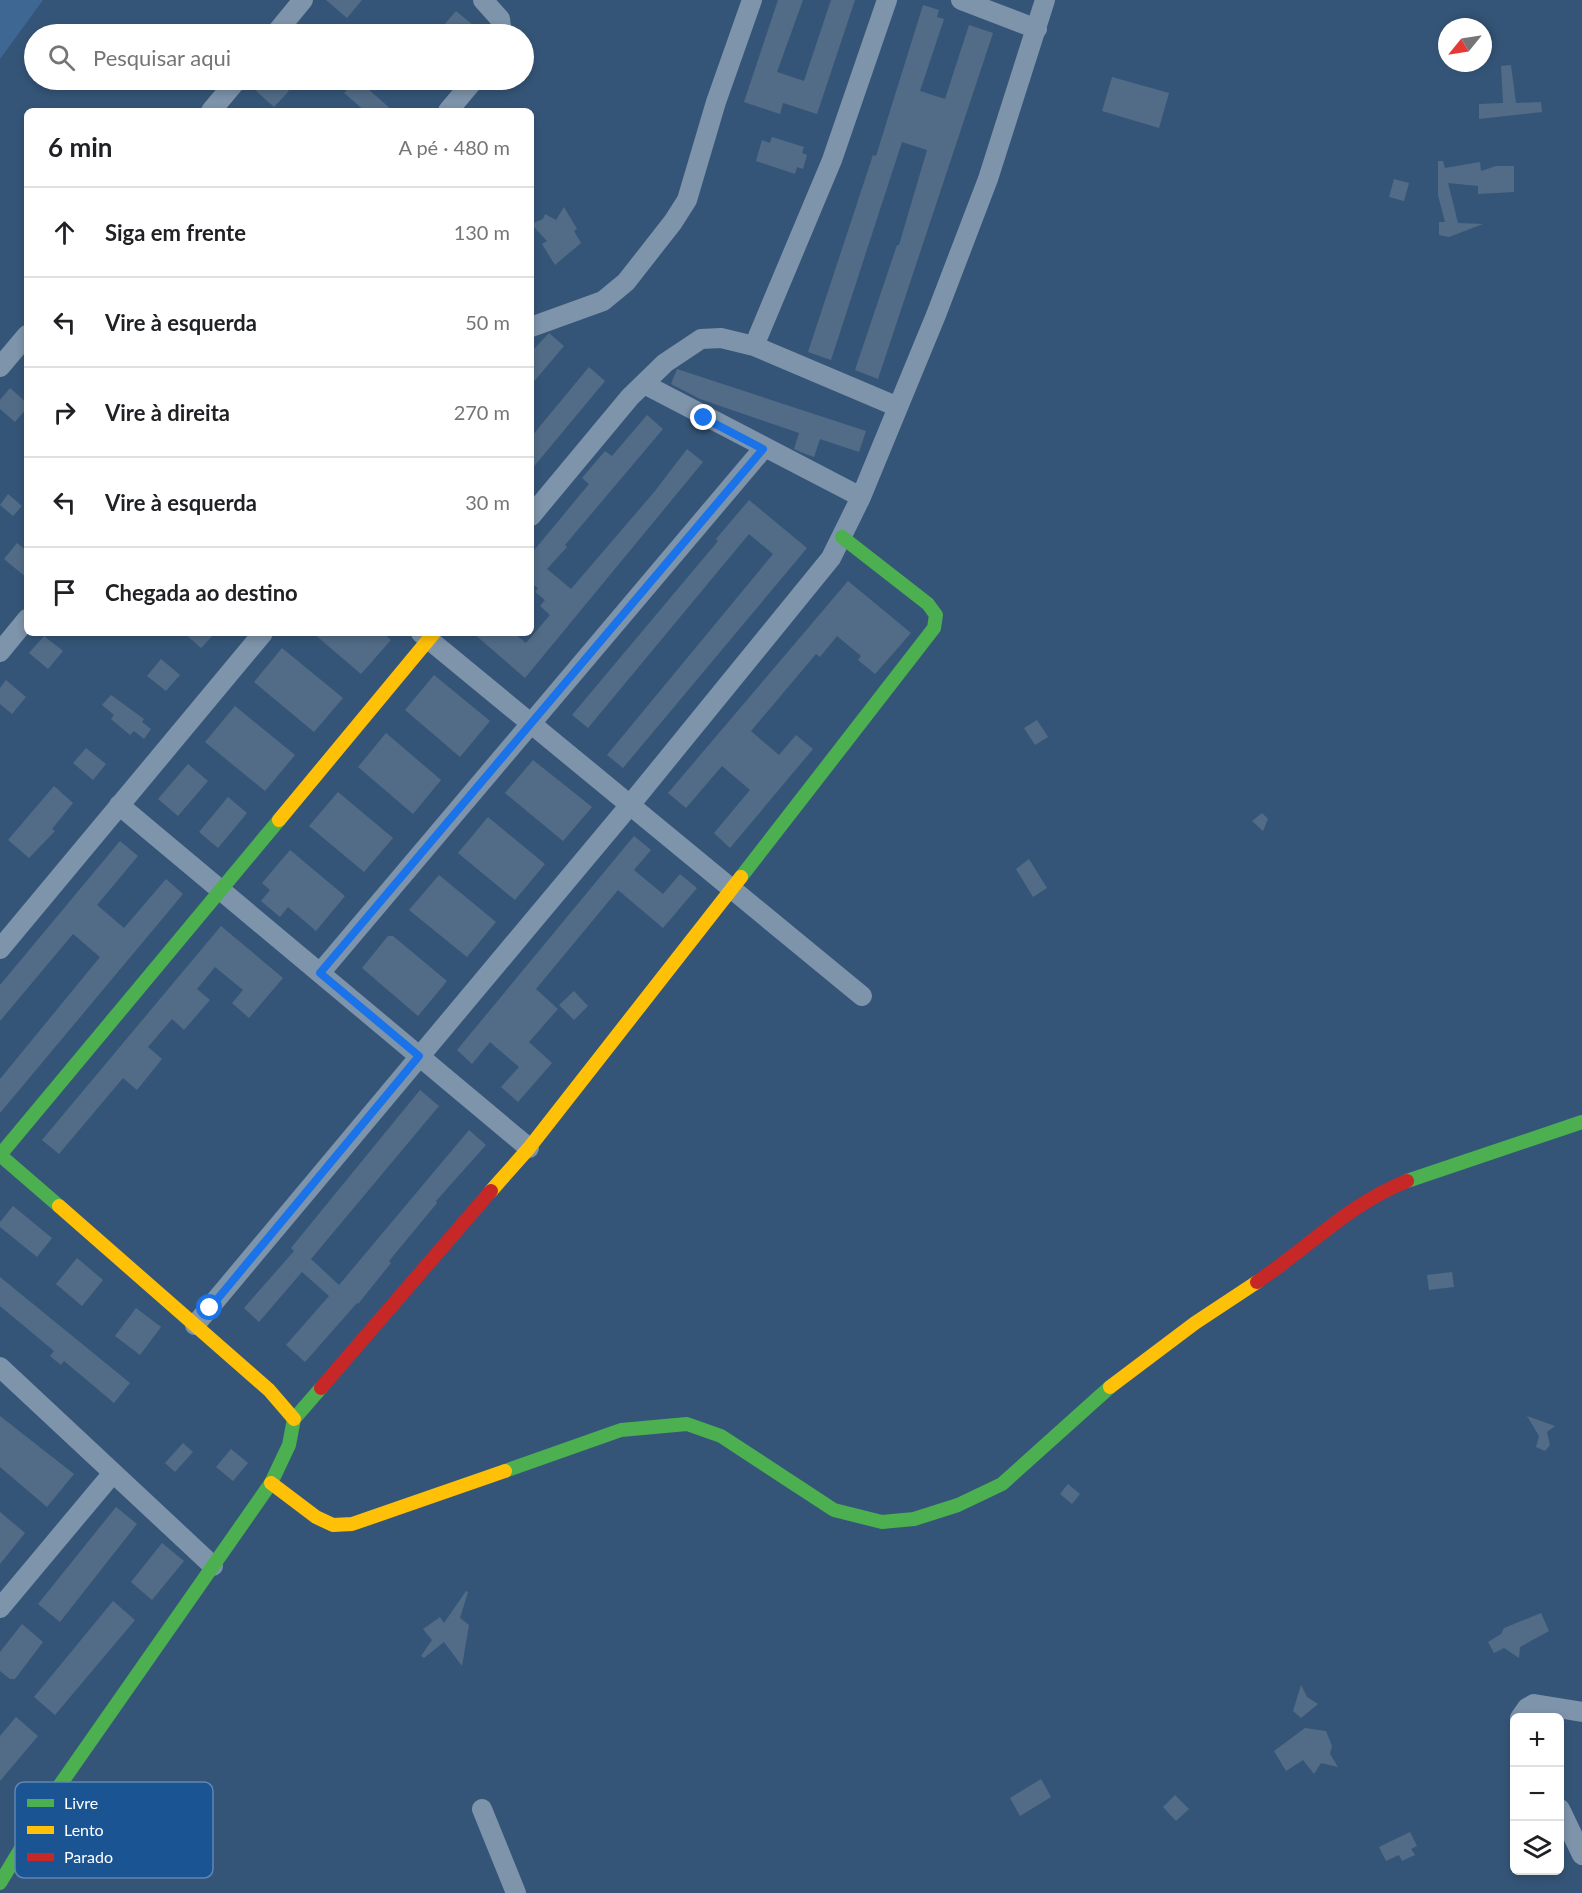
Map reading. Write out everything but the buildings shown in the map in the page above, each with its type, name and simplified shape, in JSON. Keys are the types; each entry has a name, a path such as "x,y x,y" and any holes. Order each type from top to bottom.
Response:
{"street":[{"path":"283,24 303,0"},
{"path":"483,0 501,19 501,24"},
{"path":"534,326 603,301 626,282 673,222 687,200 716,102 752,0"},
{"path":"754,346 832,160 887,0"},
{"path":"961,0 1037,29"},
{"path":"195,1325 630,805 831,558 861,497 988,179 1045,0"},
{"path":"214,108 229,90"},
{"path":"451,108 466,90"},
{"path":"534,512 644,384 665,363 701,339 721,338 754,346 898,407"},
{"path":"0,368 24,339"},
{"path":"644,384 763,449 861,497"},
{"path":"320,973 763,449"},
{"path":"63,1782 271,1483 293,1436 294,1419 529,1148 731,888 906,670 934,628 936,615 928,604 842,537"},
{"path":"0,652 24,623"},
{"path":"0,948 260,636"},
{"path":"294,1419 269,1390 0,1155 427,636"},
{"path":"429,636 862,996"},
{"path":"119,805 529,1148"},
{"path":"271,1483 316,1517 333,1525 352,1524 621,1430 687,1424 721,1436 834,1510 882,1522 914,1519 958,1505 1002,1484 1096,1398 1195,1323 1263,1278 1344,1215 1385,1191 1448,1166 1582,1122"},
{"path":"0,1367 213,1566"},
{"path":"0,1608 113,1473"},
{"path":"1524,1713 1534,1704 1582,1712"},
{"path":"482,1809 516,1893"},
{"path":"1564,1817 1582,1855"},
{"path":"0,1883 15,1859"}],"water":[{"path":"0,0 43,0 24,24 0,59"}],"traffic: fast":[{"path":"741,877 934,628 936,615 928,604 842,537"},
{"path":"59,1206 0,1155 279,820"},
{"path":"1407,1181 1582,1122"},
{"path":"505,1471 621,1430 687,1424 721,1436 834,1510 882,1522 914,1519 958,1505 1002,1484 1110,1387"},
{"path":"62,1782 271,1483 289,1445 294,1419 321,1388"},
{"path":"0,1883 15,1858"}],"traffic: slow":[{"path":"279,820 432,636"},
{"path":"491,1191 529,1148 741,877"},
{"path":"59,1206 269,1390 294,1419"},
{"path":"1110,1387 1195,1323 1257,1282"},
{"path":"271,1483 316,1517 333,1525 352,1524 505,1471"}],"traffic: jam":[{"path":"1257,1282 1347,1214 1407,1181"},
{"path":"321,1388 491,1191"}],"route":[{"path":"210,1308 419,1056 320,973 763,449 704,418"}]}
